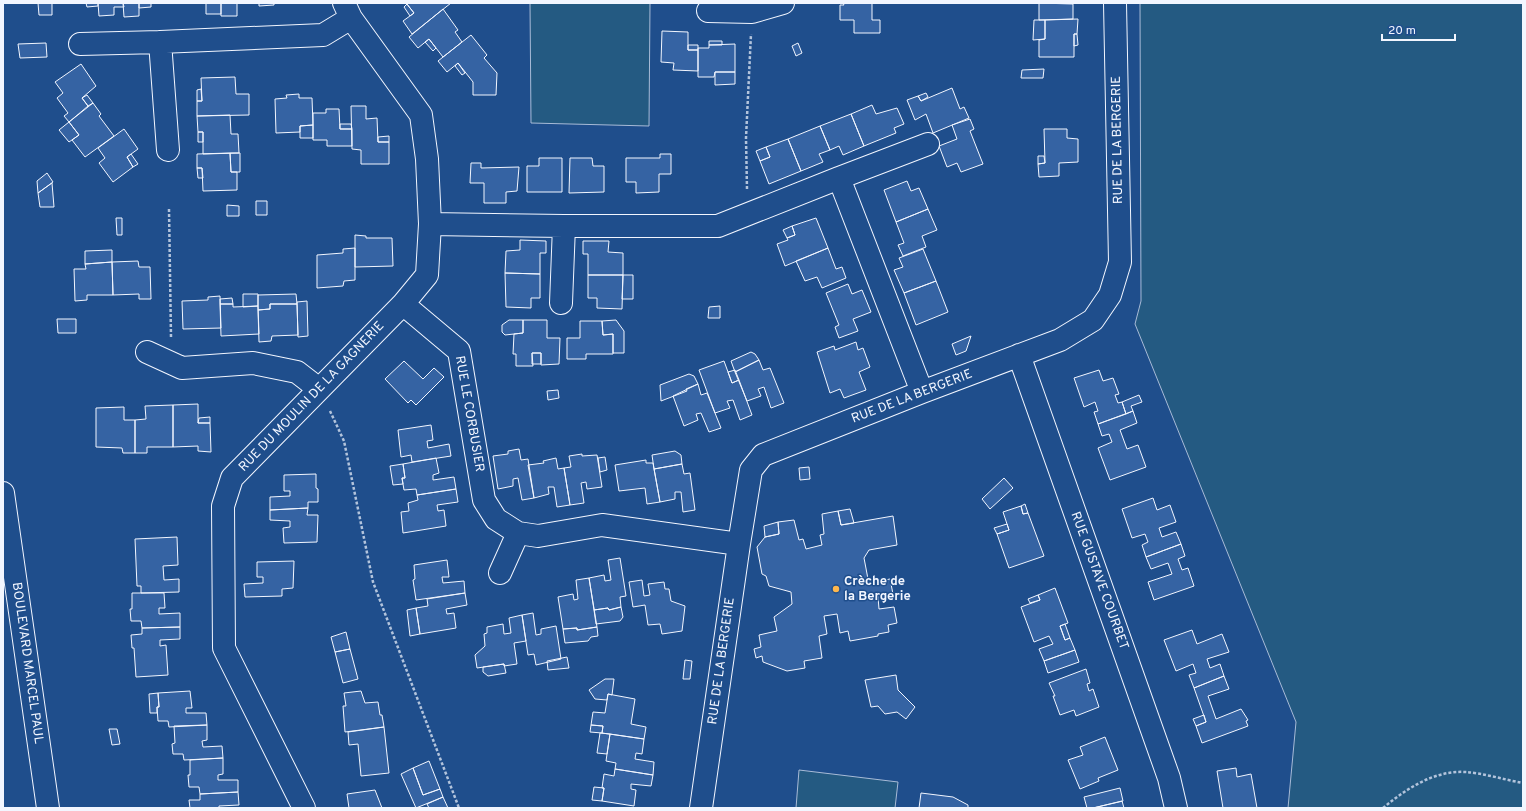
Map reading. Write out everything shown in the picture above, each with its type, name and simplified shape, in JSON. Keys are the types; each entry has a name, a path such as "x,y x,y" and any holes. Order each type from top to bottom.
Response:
{"street":[{"path":"708,11 752,12 784,3"},
{"name":"RUE DE LA BERGERIE","path":"701,808 751,470 763,455 922,392 1060,340 1093,320 1110,295 1120,262 1115,3"},
{"path":"80,44 323,35 348,10"},
{"name":"RUE DU MOULIN DE LA GAGNERIE","path":"304,808 224,648 223,506 232,478 402,304 427,275 430,224 427,159 421,115 348,10"},
{"path":"160,42 168,150"},
{"path":"430,224 718,226 755,213 839,178 928,144"},
{"path":"839,178 922,392"},
{"path":"561,303 564,226"},
{"name":"RUE LE CORBUSIER","path":"402,304 459,351 484,500 496,518 518,533 538,536 602,525 739,544"},
{"path":"148,352 182,368 253,363 297,372 319,389"},
{"name":"RUE GUSTAVE COURBET","path":"1019,355 1169,778 1176,808"},
{"name":"BOULEVARD MARCEL PAUL","path":"3,494 48,808"},
{"path":"500,573 518,533"}],"path":[{"path":"752,12 746,138 747,192 755,213"},
{"path":"169,209 172,363"},
{"path":"319,389 344,441 373,582 459,808"},
{"path":"1383,808 1401,793 1435,775 1465,772 1523,783"}],"shaded area":[{"path":"530,3 650,3 649,126 531,123"},
{"path":"1140,3 1523,3 1523,808 1288,808 1296,722 1135,324 1141,301"},
{"path":"799,770 898,782 895,808 796,808"}],"building":[{"path":"38,3 52,3 52,15 39,15"},
{"path":"86,3 98,3 98,6 87,7"},
{"path":"98,3 123,3 124,7 114,7 114,15 99,16"},
{"path":"123,3 139,3 139,16 124,17"},
{"path":"139,3 151,3 151,7 139,8"},
{"path":"206,3 221,3 221,14 206,14"},
{"path":"221,3 237,3 237,16 221,16"},
{"path":"259,3 274,3 274,5 259,6"},
{"path":"406,3 451,3 412,34 403,21 414,13"},
{"path":"843,3 872,3 872,20 880,20 880,33 854,33 854,20 840,20 840,5 844,5"},
{"path":"1039,3 1073,4 1073,19 1039,20"},
{"path":"407,4 414,13 410,16 404,7"},
{"path":"443,9 458,30 455,32 462,42 443,57 429,39 418,48 409,37"},
{"path":"1078,19 1077,34 1074,34 1074,57 1039,57 1039,40 1045,39 1045,20"},
{"path":"1034,20 1045,20 1045,39 1033,40"},
{"path":"662,31 688,32 688,50 698,50 698,71 673,70 674,63 661,62"},
{"path":"1074,34 1077,34 1078,45 1074,46"},
{"path":"471,35 487,55 484,58 497,73 496,95 473,95 473,82 458,63 447,72 438,61"},
{"path":"429,39 436,48 433,51 425,42"},
{"path":"709,41 722,41 722,45 709,45"},
{"path":"46,43 47,57 20,58 18,44"},
{"path":"798,43 802,53 796,56 792,46"},
{"path":"735,44 735,72 715,72 714,77 698,77 698,48 709,48 709,45"},
{"path":"688,45 698,45 698,50 688,50"},
{"path":"458,63 465,73 462,75 455,66"},
{"path":"81,64 96,86 82,98 88,106 69,122 64,116 68,113 57,98 63,93 55,82"},
{"path":"1044,69 1043,78 1021,78 1022,70"},
{"path":"715,72 735,72 735,84 715,85"},
{"path":"235,77 236,94 249,94 249,115 197,116 197,101 202,101 201,78"},
{"path":"952,88 960,109 964,107 969,118 933,133 926,114 915,120 907,100 918,96 921,101"},
{"path":"201,89 202,101 197,101 197,90"},
{"path":"926,93 928,97 921,101 918,96"},
{"path":"299,94 299,98 312,98 313,125 300,126 300,132 276,133 275,99 287,98 286,95"},
{"path":"87,95 93,103 88,106 82,98"},
{"path":"93,103 101,114 99,116 114,136 85,157 72,140 79,135 69,122"},
{"path":"872,105 876,114 897,108 904,124 894,128 896,133 864,146 851,114"},
{"path":"351,106 366,106 366,119 377,118 378,142 389,142 389,164 361,164 361,150 352,149"},
{"path":"326,109 339,109 340,129 352,129 352,146 327,146 327,140 313,140 313,113 326,113"},
{"path":"851,114 864,146 843,155 839,146 830,150 820,126"},
{"path":"230,115 231,134 238,134 239,153 203,154 203,132 198,132 197,116"},
{"path":"970,119 974,129 970,131 983,164 961,172 957,163 947,167 939,146 957,139 952,125"},
{"path":"69,122 79,135 69,142 59,130"},
{"path":"340,124 351,124 352,129 340,129"},
{"path":"313,125 313,138 300,138 300,126"},
{"path":"820,126 830,150 819,154 823,162 801,171 788,139"},
{"path":"124,129 138,149 127,157 133,167 113,182 99,163 105,158 98,148"},
{"path":"1044,129 1067,129 1067,138 1078,139 1078,162 1059,163 1059,176 1039,177 1038,164 1045,163"},
{"path":"198,132 203,132 203,142 198,142"},
{"path":"389,136 389,142 378,142 378,137"},
{"path":"788,139 801,171 769,184 760,161 770,157 766,147"},
{"path":"766,147 770,157 760,161 756,151"},
{"path":"230,153 231,172 237,172 237,190 203,191 202,168 197,168 197,154"},
{"path":"230,153 240,153 240,172 231,172"},
{"path":"131,154 138,164 133,167 127,157"},
{"path":"660,154 671,154 671,174 659,174 659,192 636,193 636,182 626,182 626,158 660,158"},
{"path":"1038,156 1044,156 1045,163 1038,164"},
{"path":"539,158 562,158 562,192 527,192 527,166 539,166"},
{"path":"570,158 592,158 593,166 604,166 604,192 569,193"},
{"path":"471,163 481,163 481,168 519,167 517,191 506,192 506,203 484,203 484,183 470,183"},
{"path":"197,168 202,168 203,178 198,178"},
{"path":"47,173 53,182 38,193 37,181"},
{"path":"907,181 911,191 919,188 928,209 896,222 884,190"},
{"path":"52,183 54,207 40,207 38,193"},
{"path":"256,201 267,201 267,215 256,215"},
{"path":"227,205 239,206 239,216 227,216"},
{"path":"928,209 937,230 922,236 926,247 903,256 898,245 904,243 896,222"},
{"path":"116,218 122,218 122,235 117,235"},
{"path":"816,218 828,248 785,266 777,244 788,240 787,238 795,235 792,226"},
{"path":"792,226 795,235 787,238 783,230"},
{"path":"355,235 366,236 366,238 392,238 393,266 355,267"},
{"path":"520,240 546,241 546,253 540,253 540,274 505,273 506,251 520,250"},
{"path":"583,241 609,241 608,252 623,253 623,275 588,275 588,254 583,254"},
{"path":"355,248 355,280 344,281 343,286 317,288 317,255 343,253 343,249"},
{"path":"828,248 836,269 842,267 846,278 822,288 817,277 805,281 796,261"},
{"path":"923,249 936,281 904,293 894,270 903,267 899,258"},
{"path":"112,250 112,262 85,264 85,251"},
{"path":"138,261 139,267 150,267 151,299 139,299 139,294 113,295 112,262"},
{"path":"112,262 113,295 87,295 87,300 75,301 74,269 86,269 85,264"},
{"path":"505,273 540,274 540,298 531,298 531,308 506,307"},
{"path":"588,275 623,275 622,309 597,308 597,298 588,298"},
{"path":"623,275 633,275 633,299 622,299"},
{"path":"936,281 948,312 916,325 904,293"},
{"path":"848,284 852,294 862,290 871,312 853,319 858,331 839,338 835,327 839,325 826,293"},
{"path":"243,294 258,294 258,306 243,307"},
{"path":"296,294 297,304 270,304 270,309 258,310 258,295"},
{"path":"220,296 221,328 183,329 182,301 208,300 208,297"},
{"path":"232,298 233,304 220,304 220,299"},
{"path":"307,301 308,336 298,337 297,302"},
{"path":"220,304 233,304 233,307 258,306 259,334 221,336"},
{"path":"270,304 297,304 298,335 272,336 271,341 259,342 258,310 270,309"},
{"path":"720,306 720,318 708,318 709,307"},
{"path":"57,319 76,319 76,333 58,333"},
{"path":"509,320 523,320 523,333 505,335 502,332 502,325"},
{"path":"523,320 547,320 547,338 560,338 559,364 541,365 541,353 532,353 533,366 516,366 516,354 513,354 514,334 523,333"},
{"path":"616,320 624,331 624,353 613,353 613,334 603,335 602,321"},
{"path":"580,321 602,321 603,335 613,334 613,354 586,354 586,359 567,359 567,338 580,338"},
{"path":"971,336 966,351 956,355 952,344"},
{"path":"856,342 858,350 863,348 870,367 859,372 866,390 844,398 840,389 830,393 817,352 834,346 835,350"},
{"path":"751,352 755,354 759,360 735,372 731,361"},
{"path":"532,353 541,353 541,364 532,364"},
{"path":"759,360 763,370 770,368 784,403 771,408 764,387 758,389 761,396 747,401 735,372"},
{"path":"404,361 423,379 434,368 444,377 416,405 411,400 408,403 385,379"},
{"path":"724,361 732,383 739,380 752,415 740,420 733,400 727,401 730,408 715,413 699,370"},
{"path":"735,370 739,380 732,383 728,372"},
{"path":"1099,370 1103,381 1113,378 1119,394 1115,395 1118,403 1122,402 1126,414 1098,424 1094,412 1098,411 1095,402 1084,407 1074,378"},
{"path":"689,374 694,376 698,384 686,389 687,391 661,401 660,385"},
{"path":"698,384 701,395 707,393 721,428 709,432 701,413 696,414 698,420 684,426 673,396"},
{"path":"558,390 559,398 548,400 547,391"},
{"path":"1139,395 1142,402 1131,406 1133,411 1126,414 1122,402"},
{"path":"198,404 198,423 210,423 211,452 198,451 198,446 173,447 173,405"},
{"path":"173,405 173,447 147,447 147,453 135,453 135,420 146,419 145,406"},
{"path":"124,407 124,420 135,420 135,453 123,453 122,448 96,447 96,408"},
{"path":"1133,411 1137,423 1120,430 1127,449 1138,445 1146,467 1110,480 1098,448 1112,442 1109,434 1102,436 1098,424"},
{"path":"210,417 210,423 198,423 199,418"},
{"path":"431,425 433,440 427,441 428,448 449,444 451,456 412,462 411,455 401,457 398,430"},
{"path":"519,449 521,460 528,459 534,498 522,500 518,478 513,479 513,486 498,489 493,456 508,454 508,451"},
{"path":"675,451 681,455 682,464 654,469 652,455"},
{"path":"582,454 582,456 597,455 602,487 587,489 586,482 581,483 584,503 570,505 564,468 571,467 569,456"},
{"path":"605,457 607,470 600,472 598,458"},
{"path":"436,458 439,473 433,475 433,480 454,477 456,489 417,495 416,489 404,490 402,478 405,478 403,464"},
{"path":"556,458 558,469 564,468 570,505 557,507 554,487 548,487 549,494 534,498 528,465 544,463 543,461"},
{"path":"646,460 646,463 653,463 660,502 647,504 645,488 619,491 615,465"},
{"path":"403,464 405,478 402,478 403,484 393,485 390,466"},
{"path":"682,464 684,474 690,473 695,510 683,512 681,492 675,492 675,499 660,502 654,469"},
{"path":"809,467 810,479 800,480 799,468"},
{"path":"316,474 318,502 308,502 308,508 270,510 270,497 290,496 290,491 284,491 284,475"},
{"path":"1004,478 1013,488 990,509 982,499"},
{"path":"456,489 458,502 437,505 438,511 444,510 446,526 403,533 401,512 409,511 408,503 418,500 417,495"},
{"path":"1153,498 1157,510 1170,505 1176,522 1159,528 1162,537 1176,532 1181,544 1146,557 1142,545 1148,542 1145,534 1132,538 1122,509"},
{"path":"1025,504 1028,513 1023,514 1021,506"},
{"path":"1021,506 1023,514 1028,513 1044,556 1009,568 997,534 1009,530 1003,512"},
{"path":"308,508 307,515 318,515 317,542 284,543 283,528 290,527 290,521 270,520 270,510"},
{"path":"850,509 854,523 841,525 838,511"},
{"name":"Crèche de la Bergerie","path":"838,511 841,525 893,516 897,545 869,550 864,558 868,579 875,582 890,579 893,594 878,597 879,609 894,607 897,623 888,625 889,632 878,634 878,636 850,641 848,631 840,633 837,614 824,616 827,634 819,636 822,658 804,661 805,668 787,671 763,662 762,656 756,658 754,649 761,647 759,635 777,631 774,617 792,604 791,592 769,586 766,576 762,574 757,547 765,537 779,534 778,522 794,520 799,540 803,539 806,549 822,545 820,535 824,534 822,514"},
{"path":"778,522 779,534 765,537 764,526"},
{"path":"1007,524 1009,530 997,534 994,528"},
{"path":"177,537 178,565 163,566 164,580 179,579 179,592 141,593 141,586 137,586 135,539"},
{"path":"1181,544 1185,556 1178,559 1182,570 1188,568 1194,586 1154,600 1148,582 1172,574 1168,563 1151,569 1146,557"},
{"path":"620,558 626,596 620,597 621,607 609,610 608,608 594,610 589,578 604,575 605,581 611,580 608,560"},
{"path":"447,560 449,577 442,577 443,583 464,581 465,593 416,600 413,580 415,579 414,565"},
{"path":"294,561 293,588 282,589 282,596 245,597 244,584 263,583 263,577 257,577 257,562"},
{"path":"589,578 597,627 577,630 577,628 563,629 558,597 573,594 574,600 578,599 576,580"},
{"path":"642,580 644,596 650,595 648,584 664,582 665,589 669,589 671,601 685,606 682,631 662,634 660,624 648,625 645,605 633,607 629,582"},
{"path":"1055,588 1068,623 1060,626 1065,640 1070,638 1075,650 1044,661 1039,649 1053,644 1049,636 1034,642 1021,607 1040,600 1038,595"},
{"path":"132,593 164,593 165,608 159,608 159,614 180,613 180,627 142,628 141,621 131,621 130,609 132,609"},
{"path":"465,593 467,605 446,609 447,614 454,613 456,628 420,634 416,608 428,606 427,599"},
{"path":"1038,595 1040,600 1030,603 1028,599"},
{"path":"621,607 623,617 620,621 596,624 594,610 608,608 609,610"},
{"path":"416,608 420,634 410,636 407,610"},
{"path":"533,613 536,635 541,634 541,629 556,626 561,659 536,665 534,654 528,655 522,615"},
{"path":"522,615 526,641 514,643 517,664 504,666 504,664 477,668 475,655 485,646 484,634 487,633 487,627 503,624 504,634 511,633 509,618"},
{"path":"1065,624 1070,638 1065,640 1060,626"},
{"path":"180,627 180,639 160,640 160,646 166,645 168,675 136,677 134,648 132,648 131,635 142,634 142,628"},
{"path":"597,627 598,636 591,637 588,641 565,643 563,629 577,628 577,630"},
{"path":"1192,630 1197,644 1222,634 1229,652 1207,659 1210,668 1220,664 1224,676 1194,688 1189,675 1196,673 1193,664 1176,671 1164,640"},
{"path":"346,632 350,649 335,652 331,637"},
{"path":"350,649 358,679 343,683 335,652"},
{"path":"1075,650 1079,662 1048,673 1044,661"},
{"path":"567,657 569,668 548,670 547,661"},
{"path":"685,660 692,661 690,679 683,679"},
{"path":"504,664 506,673 488,676 483,672 483,667"},
{"path":"1086,669 1090,683 1087,684 1089,691 1093,689 1099,707 1076,716 1074,710 1060,715 1053,696 1055,696 1049,683"},
{"path":"896,675 898,690 915,707 906,719 897,712 885,714 878,706 871,707 865,680"},
{"path":"1224,676 1229,689 1208,696 1216,719 1241,709 1248,720 1246,721 1248,726 1202,743 1196,726 1206,722 1194,688"},
{"path":"605,679 614,679 612,695 608,694 607,700 595,699 589,690"},
{"path":"190,691 192,708 186,708 186,713 206,713 207,725 169,727 168,721 158,721 158,693"},
{"path":"361,691 365,703 378,702 384,727 345,732 343,706 346,706 344,693"},
{"path":"158,693 159,707 157,707 157,713 150,713 149,694"},
{"path":"608,694 635,699 631,724 646,727 644,739 602,733 603,726 591,725 593,712 605,713"},
{"path":"1204,715 1206,722 1196,726 1193,719"},
{"path":"207,725 207,740 202,741 203,747 222,746 223,758 184,760 183,754 173,754 172,744 175,743 174,726"},
{"path":"591,725 603,726 602,733 590,732"},
{"path":"384,727 389,773 361,776 358,744 349,745 348,732"},
{"path":"109,729 117,729 120,744 112,745"},
{"path":"600,733 610,734 607,754 597,753"},
{"path":"610,734 644,739 642,754 636,753 635,759 654,762 653,775 615,769 616,763 606,761"},
{"path":"1105,737 1118,770 1098,778 1099,781 1080,789 1068,760 1083,755 1080,747"},
{"path":"223,758 223,774 218,775 218,780 238,780 238,792 200,794 199,787 189,787 188,775 190,775 190,760"},
{"path":"429,761 440,789 423,795 413,768"},
{"path":"413,768 423,795 440,789 443,797 416,808 401,774"},
{"path":"1236,768 1237,777 1251,774 1257,808 1223,808 1217,771"},
{"path":"615,769 653,775 651,786 631,784 631,789 636,790 634,806 602,801 604,774 614,776"},
{"path":"594,787 604,788 602,801 592,800"},
{"path":"1120,788 1123,801 1087,808 1084,797"},
{"path":"375,790 382,808 349,808 347,794"},
{"path":"238,792 239,805 219,806 219,808 190,808 189,800 200,800 200,794"},
{"path":"921,793 953,797 968,805 968,808 919,808"},
{"path":"443,797 448,808 429,808 427,804"},
{"path":"1122,801 1124,808 1093,808"}],"place":[{"name":"Crèche de la Bergerie","path":"836,589"}]}
